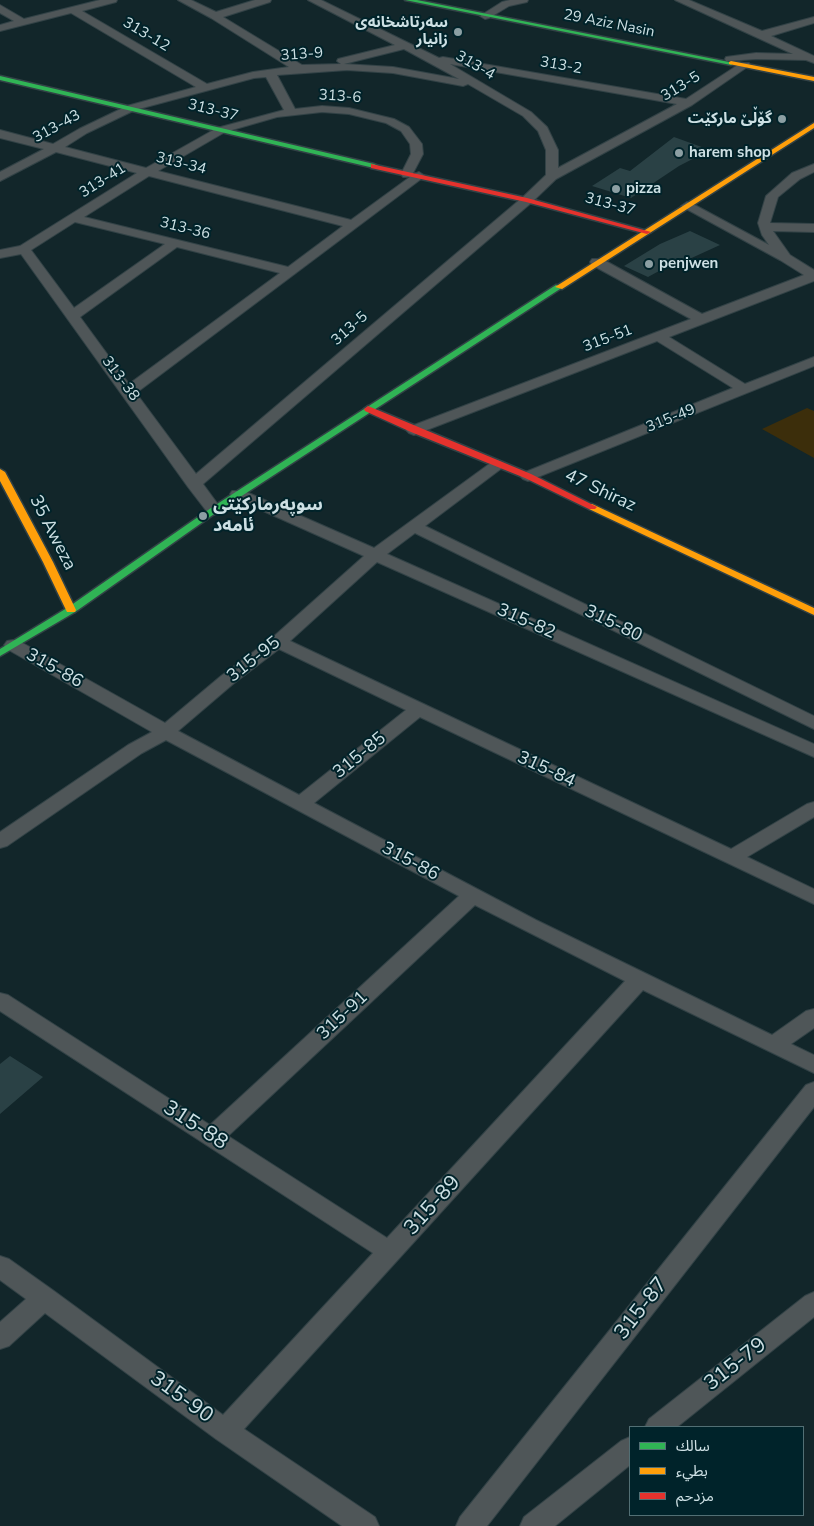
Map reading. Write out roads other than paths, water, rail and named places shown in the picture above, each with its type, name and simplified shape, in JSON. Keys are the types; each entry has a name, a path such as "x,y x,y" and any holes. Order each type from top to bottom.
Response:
{"street":[{"path":"0,28 112,0"},
{"path":"183,0 215,16 300,69 404,46"},
{"path":"215,16 266,0"},
{"name":"313-4","path":"313,0 429,57 527,114 542,129 552,150 552,176"},
{"name":"29 Aziz Nasin","path":"408,0 814,79"},
{"path":"485,16 502,2 523,0"},
{"path":"684,2 702,0"},
{"path":"684,2 761,34 811,59"},
{"path":"0,8 22,22"},
{"name":"313-12","path":"73,10 204,87"},
{"path":"761,34 814,20"},
{"path":"717,60 756,56 811,59"},
{"name":"313-2","path":"429,57 688,103"},
{"name":"313-5","path":"552,176 688,103 745,65"},
{"name":"313-9","path":"131,108 204,87 270,73 300,69 347,67 393,70 477,85"},
{"path":"270,73 291,112"},
{"name":"313-37","path":"0,78 527,200 647,232"},
{"name":"313-43","path":"0,177 55,148 82,131 131,108"},
{"name":"313-6","path":"222,130 253,119 291,112 322,109 349,111 390,121 405,129 416,144 417,154 413,175"},
{"path":"7,649 71,610 214,510 368,409 814,125"},
{"name":"313-41","path":"0,254 24,249 147,172 222,130"},
{"name":"313-34","path":"0,134 354,225"},
{"path":"785,258 774,246 765,227 766,214 772,196 796,176 814,168"},
{"path":"129,391 289,271 354,225 413,175"},
{"path":"527,200 552,176"},
{"name":"313-5","path":"194,484 527,200"},
{"path":"687,206 785,258 814,276"},
{"name":"313-36","path":"73,218 289,271"},
{"path":"765,227 814,228"},
{"path":"72,316 175,243"},
{"name":"313-38","path":"24,249 214,510"},
{"path":"597,262 703,320"},
{"name":"315-51","path":"414,430 814,276"},
{"path":"659,337 744,389"},
{"name":"315-49","path":"528,476 814,361"},
{"name":"47 Shiraz","path":"368,409 497,465 528,476 814,612"},
{"name":"315-95","path":"0,840 136,749 166,732 227,680 278,642 375,555 497,465"},
{"name":"35 Aweza","path":"0,472 48,562 71,610"},
{"name":"315-82","path":"238,494 814,751"},
{"name":"315-80","path":"412,526 814,723"},
{"name":"315-84","path":"278,642 814,897"},
{"name":"315-86","path":"7,649 473,895 640,980 814,1065"},
{"name":"315-85","path":"301,803 418,709"},
{"path":"731,858 814,808"},
{"name":"315-91","path":"212,1138 473,895"},
{"name":"315-89","path":"226,1431 640,980"},
{"name":"315-88","path":"0,1001 390,1252"},
{"path":"773,1045 814,1016"},
{"name":"315-87","path":"470,1526 814,1091"},
{"name":"315-90","path":"0,1266 226,1431 366,1526"},
{"path":"0,1338 45,1298"},
{"name":"315-79","path":"659,1426 814,1303"},
{"path":"534,1526 629,1450"}],"place":[{"name":"سەرتاشخانەی زانیار","path":"458,32"},
{"name":"گۆڵێ مارکێت","path":"782,119"},
{"name":"harem shop","path":"679,153"},
{"name":"pizza","path":"616,189"},
{"name":"penjwen","path":"649,264"},
{"name":"سوپەرمارکێتی ئامەد","path":"203,516"}]}
